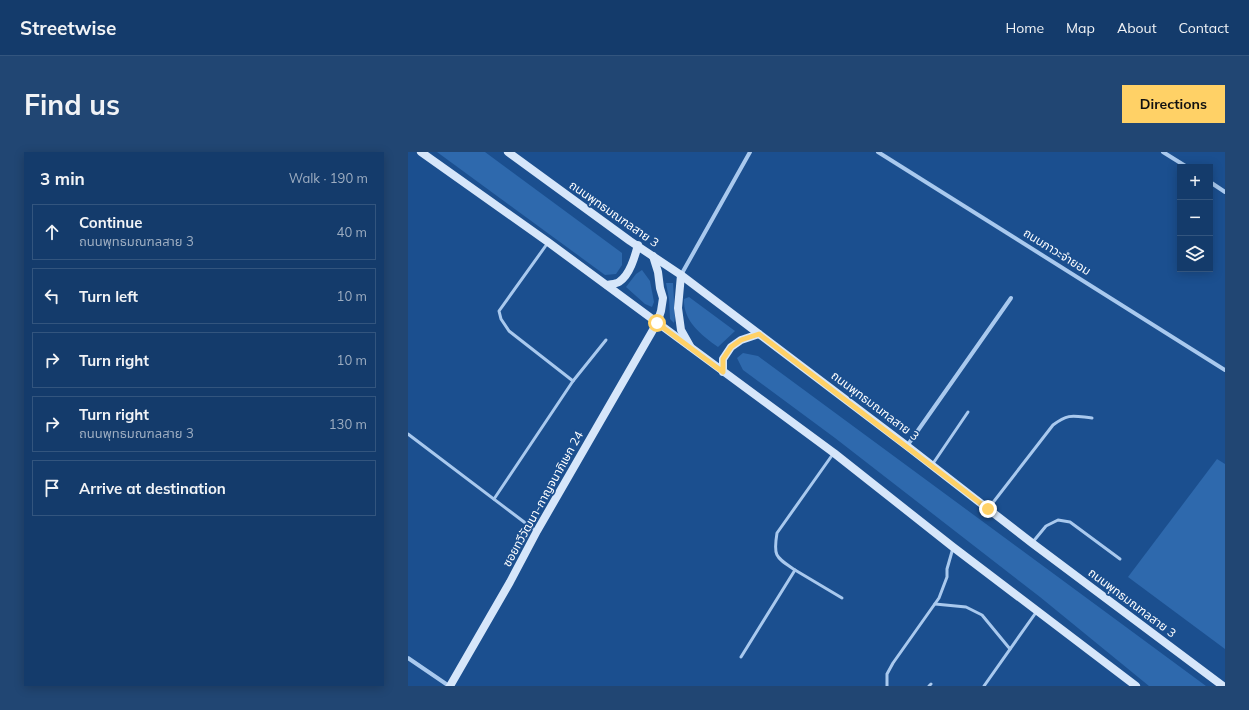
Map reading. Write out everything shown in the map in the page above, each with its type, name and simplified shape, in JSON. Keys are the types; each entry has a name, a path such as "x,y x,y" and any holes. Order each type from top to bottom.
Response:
{"main road":[{"path":"421,152 548,242 834,453 953,547 1136,686"},
{"name":"ถนนพุทธมณฑลสาย 3","path":"508,152 681,275 932,465 1032,543 1223,686"},
{"path":"607,285 619,282 624,276 633,263 638,245"},
{"name":"ซอยทวีวัฒนา-กาญจนาภิเษก 24","path":"449,686 510,582 537,531 657,323 663,298 653,256"},
{"path":"681,275 678,308 681,330 691,348"},
{"path":"723,372 723,359 731,347 741,340 759,334"}],"street":[{"path":"681,275 750,152"},
{"name":"ถนนภาวะจำยอม","path":"878,152 1225,370"},
{"path":"1163,152 1182,164"},
{"path":"1213,184 1225,192"},
{"path":"907,446 1011,298"},
{"path":"408,658 449,686"}],"lane":[{"path":"548,242 499,311 501,319 509,331 573,381"},
{"path":"494,499 573,381 606,340"},
{"path":"932,465 968,412"},
{"path":"988,509 1053,425 1064,417 1074,416 1092,418"},
{"path":"408,434 537,531"},
{"path":"834,453 777,533 774,549 780,559 842,598"},
{"path":"1032,543 1046,526 1058,520 1070,522 1120,559"},
{"path":"887,686 887,674 893,663 938,598 947,577 947,569 953,547"},
{"path":"741,657 796,570"},
{"path":"935,604 966,608 982,615 1010,649"},
{"path":"984,686 1038,611"}],"shaded area":[{"path":"437,152 485,152 622,253 622,265 616,274 605,275"},
{"path":"642,270 650,281 654,302 652,307 645,304 626,287 636,274"},
{"path":"666,283 673,283 674,323 670,319 669,299"},
{"path":"689,297 735,331 718,347 705,338 690,321 684,307 684,299"},
{"path":"743,353 758,356 1206,686 1149,686 1040,597 835,438 743,370 737,358"},
{"path":"1217,459 1225,464 1225,649 1128,577"}],"route":[{"path":"657,323 723,372 723,359 731,347 741,340 759,334 988,509"}]}
